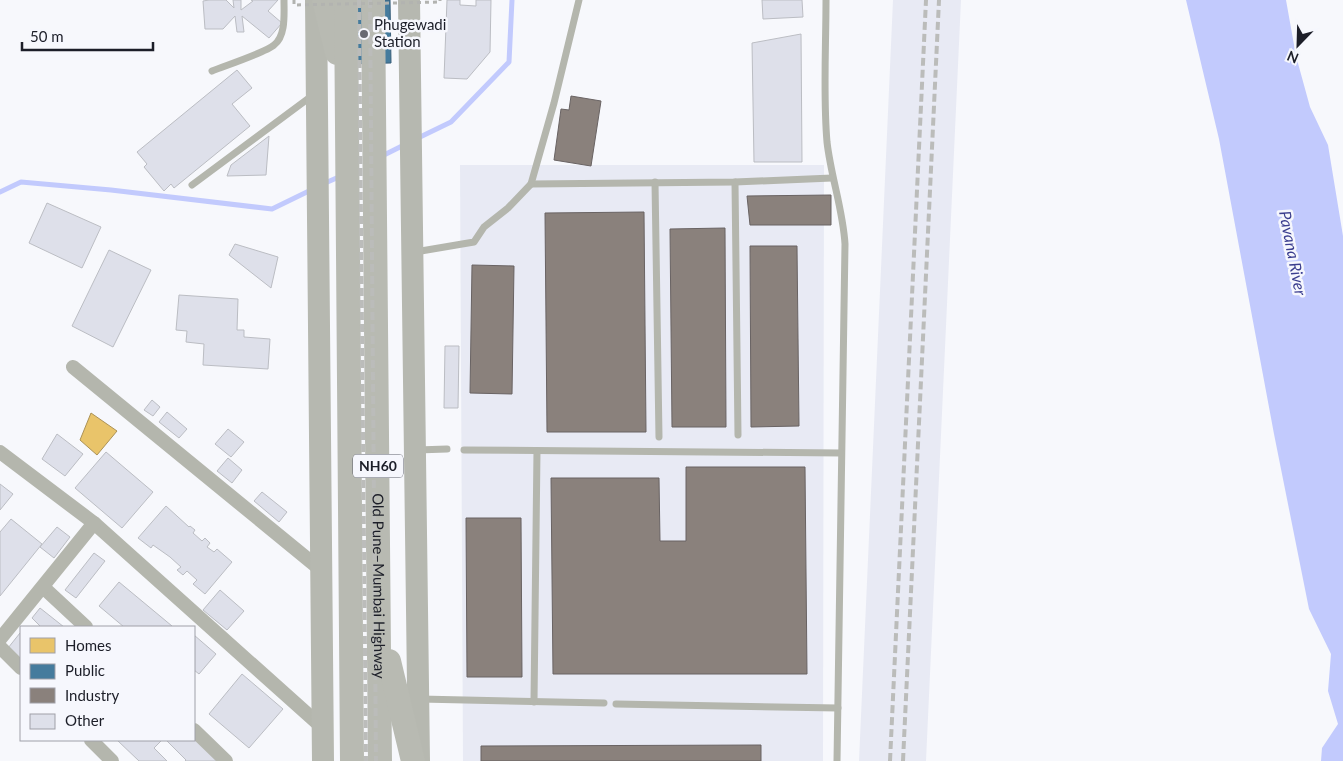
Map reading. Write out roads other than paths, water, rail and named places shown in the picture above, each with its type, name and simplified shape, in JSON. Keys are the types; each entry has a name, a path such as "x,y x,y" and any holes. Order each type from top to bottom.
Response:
{"highway":[{"path":"324,0 347,91"},
{"name":"NH60","path":"346,0 347,91"},
{"name":"Old Pune–Mumbai Highway","path":"373,0 380,761"},
{"name":"Old Pune–Mumbai Highway","path":"347,91 352,761"},
{"path":"379,620 413,761"}],"main road":[{"path":"316,0 324,761"},
{"path":"409,0 419,761"}],"street":[{"path":"73,367 322,570"},
{"path":"0,452 94,524 323,728"},
{"path":"0,639 94,524"},
{"path":"43,586 85,626"},
{"path":"0,647 20,667"},
{"path":"195,731 226,761"},
{"path":"92,741 112,761"}],"lane":[{"path":"212,71 274,46 281,36 284,0"},
{"path":"412,252 474,242 484,227 508,208 531,184 554,103 579,0"},
{"path":"826,0 827,141 832,178 841,209 845,244 837,761"},
{"path":"192,185 317,92"},
{"path":"531,184 735,182 832,178"},
{"path":"655,182 659,438"},
{"path":"735,182 738,435"},
{"path":"415,450 447,449"},
{"path":"464,450 841,453"},
{"path":"534,702 538,451"},
{"path":"418,699 604,703"},
{"path":"616,704 838,708"}],"water":[{"name":"Pavana River","path":"1186,0 1286,0 1296,56 1310,107 1328,145 1343,236 1343,761 1321,761 1322,748 1338,724 1328,691 1331,654 1309,609 1219,139"}],"waterway":[{"path":"418,138 451,122 509,62 512,0"},
{"path":"382,156 406,144"},
{"path":"323,184 341,176"},
{"path":"0,192 21,182 111,190 272,209 311,190"}],"railway":[{"path":"359,0 366,761"},
{"path":"370,0 376,761"},
{"path":"890,761 926,0"},
{"path":"903,761 939,0"}],"place":[{"name":"Phugewadi Station","path":"364,34"}]}
